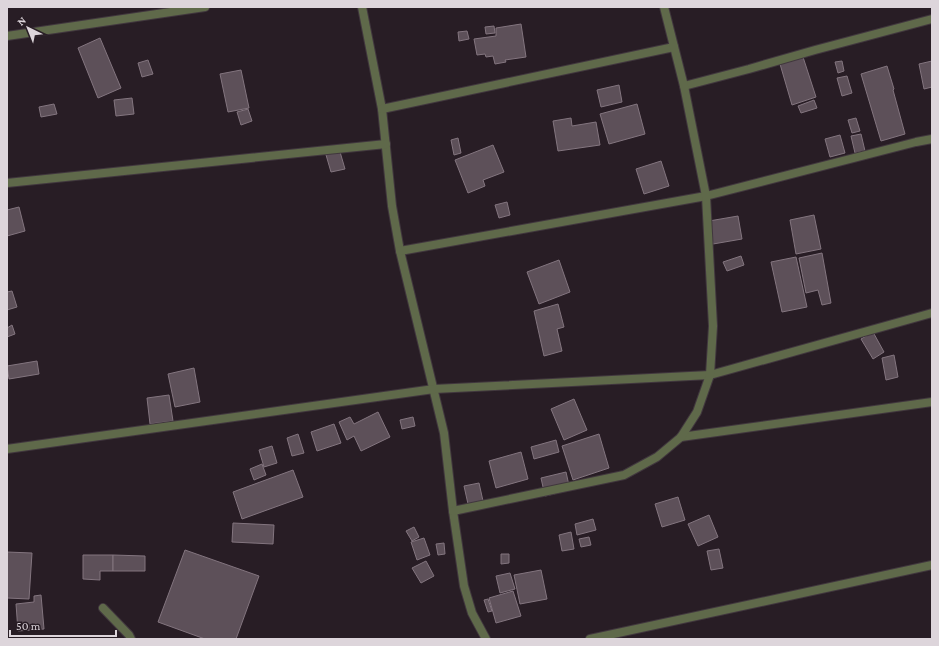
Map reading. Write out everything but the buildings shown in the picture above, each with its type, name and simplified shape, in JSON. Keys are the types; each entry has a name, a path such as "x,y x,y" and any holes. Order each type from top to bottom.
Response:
{"street":[{"path":"7,36 205,7"},
{"path":"362,7 382,109 392,206 400,251 444,432 453,511 464,586 472,613 486,639"},
{"path":"453,511 624,475 658,456 682,437 697,412 710,375 713,326 706,196 684,86 664,7"},
{"path":"684,86 932,19"},
{"path":"382,109 674,47"},
{"path":"400,251 706,196 916,142 932,140"},
{"path":"7,183 386,144"},
{"path":"7,450 434,390 710,375 932,313"},
{"path":"682,437 932,402"},
{"path":"590,639 932,565"},
{"path":"103,608 130,639"}]}
